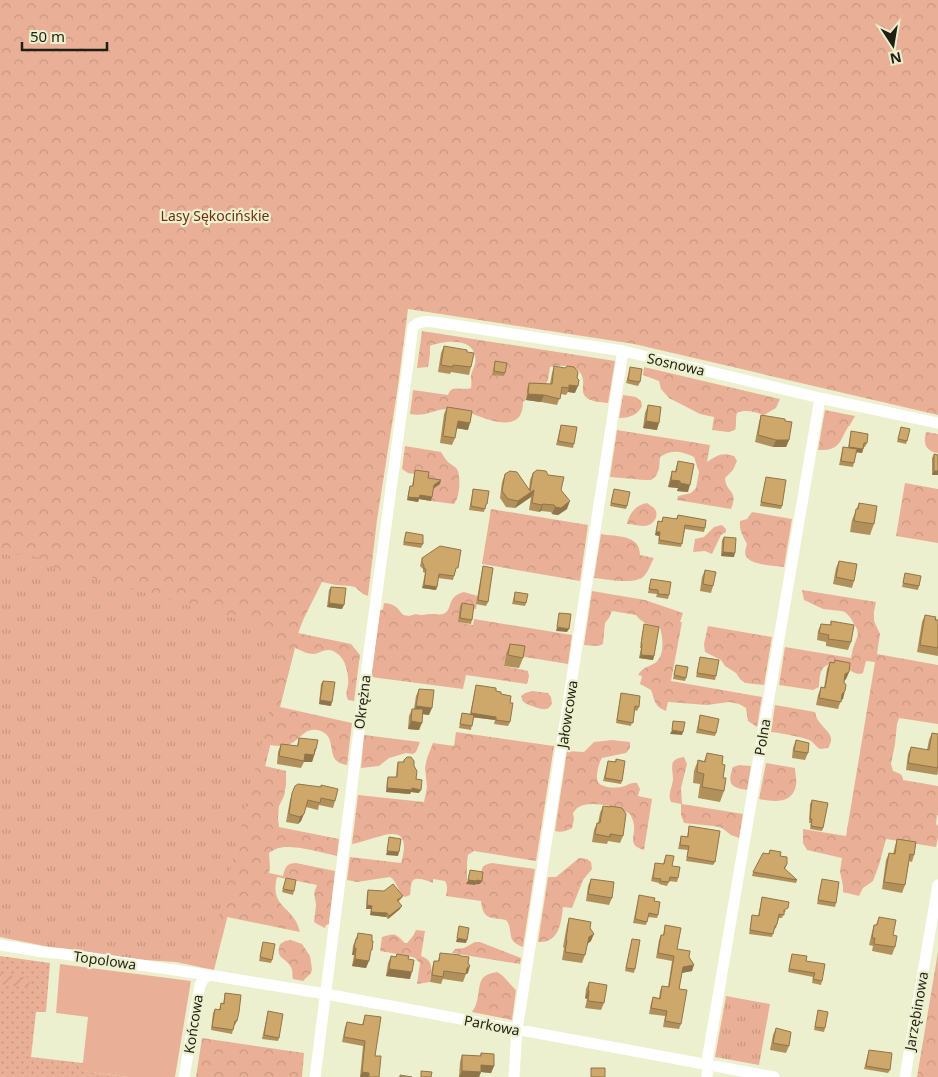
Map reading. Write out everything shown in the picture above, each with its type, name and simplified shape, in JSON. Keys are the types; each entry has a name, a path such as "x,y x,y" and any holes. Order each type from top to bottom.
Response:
{"street":[{"name":"Sosnowa","path":"414,327 417,323 425,321 434,322 623,351 820,398 938,423"},
{"name":"Okrężna","path":"315,1077 374,609 414,327"},
{"name":"Jałowcowa","path":"514,1077 517,1030 623,351"},
{"name":"Polna","path":"707,1071 709,1046 820,398"},
{"name":"Jarzębinowa","path":"905,1077 938,885"},
{"name":"Topolowa","path":"0,945 210,975"},
{"name":"Parkowa","path":"210,975 326,994 517,1030 707,1071 774,1077"},
{"name":"Końcowa","path":"184,1077 200,985 202,980 210,975"}],"green space":[{"name":"Lasy Sękocińskie","path":"0,0 938,0 938,415 634,344 408,309 377,520 368,596 355,587 322,582 298,633 351,644 360,655 354,701 347,698 347,673 345,664 339,655 331,650 311,654 295,648 280,707 352,723 347,765 335,759 326,734 321,731 311,730 288,745 270,745 265,766 286,771 284,796 279,806 279,827 339,839 337,856 290,847 282,847 269,853 269,873 283,876 287,866 296,863 335,871 329,924 325,928 314,922 316,905 314,893 317,885 277,877 276,895 297,923 300,932 227,917 222,938 215,934 216,929 279,672 275,646 258,625 76,573 58,571 43,559 24,554 11,556 0,552"},
{"path":"422,331 615,361 608,403 587,398 583,392 583,380 579,371 571,367 560,366 550,367 541,400 538,402 534,401 527,390 526,400 523,402 520,416 511,422 493,421 466,411 448,409 416,415 410,414 413,390 448,395 454,389 471,388 471,376 475,362 473,350 469,346 463,343 449,342 430,346 428,367 417,368"},
{"path":"644,367 780,399 776,408 764,415 747,411 737,413 735,430 728,432 712,430 714,417 700,414 669,398 661,389 659,381 643,375"},
{"path":"623,395 636,397 641,401 642,406 633,415 619,418"},
{"path":"825,410 855,416 838,445 830,449 818,450"},
{"path":"617,430 710,445 707,462 720,455 734,456 737,461 733,470 725,478 727,487 734,498 731,509 677,500 678,496 691,493 696,488 699,472 694,457 685,453 672,452 660,457 659,469 656,476 651,480 610,477"},
{"path":"926,432 938,434 938,453 926,446"},
{"path":"405,446 441,452 448,462 456,468 459,477 459,487 458,497 454,504 431,501 433,489 427,481 427,476 408,473 402,469"},
{"path":"905,483 938,489 938,543 896,536"},
{"path":"647,503 656,511 655,520 647,526 627,524 629,516 634,510"},
{"path":"491,509 588,525 580,581 482,564"},
{"path":"752,512 792,519 784,567 757,563 746,556 747,544 741,531 740,521 747,519"},
{"path":"722,525 726,532 721,535 712,554 705,551 693,552 695,539 704,537 714,527"},
{"path":"601,534 620,536 632,540 639,548 640,555 654,558 645,575 628,581 594,578"},
{"path":"0,539 300,626 214,970 176,962 145,960 54,948 0,937"},
{"path":"802,590 876,602 874,621 880,634 877,654 938,665 938,724 899,718 891,764 893,771 899,773 903,780 938,786 938,815 936,824 938,826 938,837 936,847 886,839 873,881 863,888 859,896 843,892 840,871 842,858 807,850 803,843 803,829 846,836 875,662 866,661 863,673 859,674 840,664 827,665 821,672 819,687 813,690 779,685 785,647 851,658 858,635 857,629 845,612 823,609 804,600"},
{"path":"592,591 645,600 683,613 671,681 762,697 757,727 748,721 746,708 739,704 729,702 707,705 668,702 666,711 659,707 651,690 640,684 642,676 638,675 655,663 662,652 660,628 643,622 636,615 612,611 605,623 603,644 598,646 584,645"},
{"path":"464,592 478,596 476,609 461,607 459,622 473,625 474,619 572,635 568,664 506,654 504,666 528,671 527,684 466,675 463,689 371,677 380,611 383,609 384,603 395,606 403,615 442,614 448,610 454,597"},
{"path":"708,626 772,637 764,685 745,683 736,673 725,666 721,660 705,652 704,644"},
{"path":"532,691 548,693 552,704 548,709 535,707 523,701 521,696"},
{"path":"775,705 815,712 818,721 831,737 828,748 820,749 811,741 792,735 771,732"},
{"path":"456,732 554,746 536,861 474,851 468,855 467,884 475,884 482,875 483,866 486,864 492,863 535,869 523,947 512,938 509,924 506,920 492,918 483,912 481,901 446,896 447,886 445,881 433,879 433,883 423,879 416,879 412,882 410,895 405,897 390,877 357,882 347,880 350,857 401,863 404,848 403,839 398,835 391,834 352,844 358,795 424,802 427,787 425,768 433,743 454,746"},
{"path":"364,735 420,742 416,752 413,754 406,753 389,758 379,766 361,768"},
{"path":"612,740 630,742 630,748 626,753 602,758 597,780 602,785 612,787 637,783 640,789 638,796 652,799 644,850 635,846 633,841 634,824 630,814 604,805 590,804 578,807 573,813 572,828 559,832 555,831 567,751 584,752 594,742"},
{"path":"684,757 687,764 681,788 682,804 743,814 739,838 722,828 684,823 681,815 681,804 671,802 670,793 673,782 673,762"},
{"path":"766,763 795,768 796,785 791,796 787,799 771,801 759,799"},
{"path":"739,765 751,766 747,790 737,788 730,781 733,767"},
{"path":"579,858 587,859 591,862 592,869 583,880 572,908 563,907 557,933 545,942 538,942 548,877 556,877"},
{"path":"416,930 425,931 421,956 428,960 431,970 430,982 417,984 420,963 415,958 380,951 382,937 395,935 407,943"},
{"path":"291,940 302,944 310,956 311,973 303,981 293,979 291,967 279,953 280,944"},
{"path":"475,942 480,942 521,958 520,964 452,953 455,949 464,948"},
{"path":"938,952 938,1077 917,1077"},
{"path":"0,956 50,963 46,1012 36,1012 31,1057 83,1063 83,1071 128,1077 0,1077"},
{"path":"60,964 191,981 175,1077 128,1077 82,1071 88,1017 56,1013"},
{"path":"497,972 516,990 512,1020 472,1012 477,1002 482,979 490,973"},
{"path":"0,974 30,978 29,988 0,984"},
{"path":"726,996 770,1004 759,1065 715,1057"},
{"path":"202,1038 304,1053 302,1077 196,1077"}],"building":[{"path":"444,346 474,353 471,367 441,365"},
{"path":"495,361 507,363 505,373 494,371"},
{"path":"554,366 574,367 578,372 578,386 569,385 569,388 562,387 560,399 528,394 529,383 552,384"},
{"path":"630,367 642,369 640,382 628,380"},
{"path":"648,405 661,407 659,423 646,421"},
{"path":"447,407 472,411 470,423 458,421 455,438 443,436"},
{"path":"761,415 792,422 789,440 776,440 758,435"},
{"path":"561,425 577,427 574,444 558,441"},
{"path":"901,427 910,429 907,441 898,439"},
{"path":"851,431 868,434 867,443 864,443 863,449 849,447"},
{"path":"843,447 857,449 854,463 841,461"},
{"path":"934,454 938,455 938,471 934,471"},
{"path":"678,461 694,464 690,485 671,480 672,471 676,472"},
{"path":"415,470 429,472 428,478 441,480 434,485 432,497 420,495 419,498 408,497 410,486 413,486"},
{"path":"537,470 546,471 548,475 564,477 561,490 570,501 561,508 554,505 532,503 534,490 518,501 508,499 502,491 505,474 510,471 517,472 530,491 533,473"},
{"path":"766,477 786,480 782,506 761,502"},
{"path":"473,489 489,491 485,509 471,506"},
{"path":"614,489 630,492 627,506 611,503"},
{"path":"859,503 877,506 874,524 854,521"},
{"path":"678,515 706,520 705,528 685,525 682,544 659,540 660,532 656,532 658,521 662,522 663,517 677,519"},
{"path":"406,532 423,535 423,544 404,542"},
{"path":"724,537 736,538 735,553 723,552"},
{"path":"440,546 461,550 458,568 456,568 454,576 439,574 437,587 424,585 426,569 424,569 422,558"},
{"path":"839,561 857,564 854,581 836,577"},
{"path":"483,566 493,568 488,602 478,600"},
{"path":"705,570 716,572 713,586 703,584"},
{"path":"905,573 921,576 919,586 903,583"},
{"path":"651,579 671,582 669,595 658,594 658,590 649,589"},
{"path":"331,587 346,588 344,605 329,603"},
{"path":"515,592 528,594 526,603 514,601"},
{"path":"462,603 474,605 472,620 460,618"},
{"path":"559,613 571,614 569,629 557,627"},
{"path":"925,615 936,617 935,620 938,620 938,648 920,645"},
{"path":"831,621 854,625 851,642 828,639 829,635 819,633 821,624 831,625"},
{"path":"644,624 659,627 654,656 641,655"},
{"path":"510,644 525,646 523,658 508,655"},
{"path":"700,657 719,660 716,676 697,673"},
{"path":"835,660 850,663 849,672 845,674 844,682 846,685 841,702 819,698 821,687 825,688 830,662 834,663"},
{"path":"676,665 688,667 686,678 674,675"},
{"path":"323,681 335,682 332,702 320,700"},
{"path":"476,685 496,688 496,691 501,692 501,694 511,696 510,703 513,703 510,722 496,720 496,717 471,713"},
{"path":"419,689 434,690 432,708 416,706"},
{"path":"621,693 640,696 639,707 635,706 633,723 617,720"},
{"path":"412,709 423,709 422,723 411,721"},
{"path":"462,713 474,715 472,726 460,724"},
{"path":"700,715 719,719 716,733 698,729"},
{"path":"673,721 685,722 683,732 672,730"},
{"path":"932,733 938,734 938,768 908,763 911,747 929,750"},
{"path":"299,738 318,740 314,755 305,754 304,761 279,756 281,744 298,746"},
{"path":"796,740 809,743 808,753 794,751"},
{"path":"707,753 723,756 722,764 725,765 723,778 726,778 724,791 702,787 704,774 697,772 698,760 705,762"},
{"path":"407,757 411,757 414,761 417,771 416,779 422,780 421,790 387,788 388,777 397,777 398,762 404,762"},
{"path":"616,759 625,761 622,781 605,778 608,761 616,762"},
{"path":"298,784 321,787 321,785 338,789 335,801 321,798 320,803 308,800 304,814 300,817 289,814 292,793"},
{"path":"812,800 828,803 823,828 811,826"},
{"path":"603,806 622,808 626,814 623,836 610,834 610,837 595,834 597,823 600,823"},
{"path":"689,826 720,831 715,862 687,857 689,846 680,845 681,836 688,837"},
{"path":"389,837 401,839 399,852 387,851"},
{"path":"897,839 916,842 914,855 910,854 905,885 884,882 889,853 895,854"},
{"path":"770,850 781,852 780,856 787,857 787,864 784,868 797,880 753,872 763,853 769,854"},
{"path":"666,855 674,856 672,866 680,867 678,878 670,877 669,882 653,878 655,863 664,864"},
{"path":"470,870 483,872 482,881 468,880"},
{"path":"286,878 296,880 294,891 283,889"},
{"path":"591,879 614,882 612,898 588,894"},
{"path":"822,879 839,882 836,903 818,900"},
{"path":"393,884 403,896 397,900 402,906 389,916 387,913 371,912 372,906 367,905 368,890 384,891"},
{"path":"639,895 655,898 654,901 660,902 658,915 649,913 647,922 635,919"},
{"path":"762,897 789,902 788,908 784,910 784,915 779,914 773,934 750,930 752,915 759,916"},
{"path":"879,917 896,920 893,935 897,936 895,947 874,944 875,938 872,938 874,925 877,925"},
{"path":"569,918 591,922 590,928 594,934 589,937 585,955 565,952"},
{"path":"665,925 681,928 677,949 690,951 689,957 694,965 683,967 679,989 687,990 681,1024 665,1021 667,1011 651,1008 653,997 660,999 662,986 669,987 674,956 658,953"},
{"path":"459,926 469,928 467,940 457,938"},
{"path":"358,933 372,935 372,950 369,961 355,959 356,948 354,948"},
{"path":"632,939 640,940 635,969 626,968"},
{"path":"263,942 275,944 272,960 260,957"},
{"path":"440,953 469,957 468,963 470,966 467,968 466,974 444,971 443,977 432,975 434,961 439,961"},
{"path":"397,954 409,956 408,959 414,960 412,972 389,969 391,956 396,957"},
{"path":"792,954 807,956 806,961 825,964 822,981 813,979 815,973 789,969"},
{"path":"589,982 607,985 604,1003 588,1001"},
{"path":"225,993 241,995 237,1021 235,1021 233,1030 212,1027 215,1009 220,1010 221,1003 224,1004"},
{"path":"818,1010 828,1012 825,1028 815,1027"},
{"path":"268,1011 283,1014 279,1038 264,1035"},
{"path":"365,1015 381,1017 375,1056 381,1056 379,1077 369,1077 369,1073 362,1072 365,1041 344,1037 347,1022 363,1025"},
{"path":"776,1028 791,1032 789,1046 773,1043"},
{"path":"869,1050 892,1053 890,1070 866,1066"},
{"path":"481,1053 494,1054 494,1066 481,1065 481,1072 462,1071 462,1055 481,1056"},
{"path":"591,1068 605,1068 605,1077 591,1077"},
{"path":"421,1071 432,1072 431,1077 421,1077"}]}
